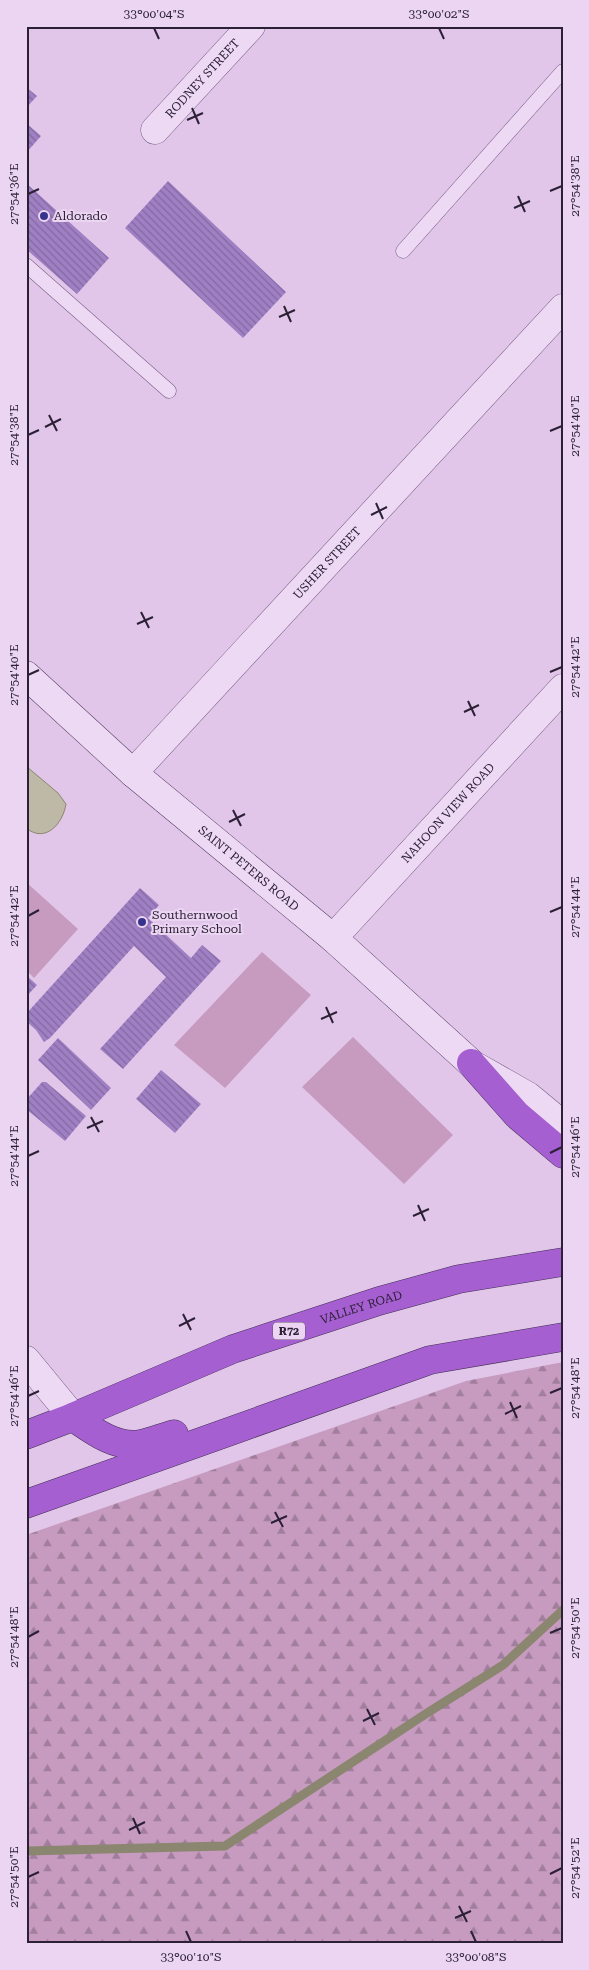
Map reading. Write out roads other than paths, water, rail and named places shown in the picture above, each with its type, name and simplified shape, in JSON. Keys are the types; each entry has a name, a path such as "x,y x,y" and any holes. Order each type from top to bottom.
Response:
{"highway":[{"path":"471,1063 517,1115 563,1154"},
{"name":"VALLEY ROAD","path":"26,1435 233,1349 379,1301 459,1279 563,1262"},
{"path":"26,1504 430,1360 563,1337"},
{"path":"73,1417 101,1436 119,1443 139,1444 272,1402 361,1384"}],"street":[{"name":"RODNEY STREET","path":"155,130 251,26"},
{"name":"USHER STREET","path":"132,773 563,308"},
{"name":"SAINT PETERS ROAD","path":"26,675 132,773 333,938 471,1063 528,1096 563,1125"},
{"name":"NAHOON VIEW ROAD","path":"333,938 563,688"},
{"path":"26,1360 73,1417"}],"lane":[{"path":"403,251 563,72"},
{"path":"26,264 169,391"}],"waterway":[{"path":"26,1851 225,1846 503,1665 563,1610"}],"place":[{"name":"Aldorado","path":"44,216"},
{"name":"Southernwood Primary School","path":"142,922"}]}
